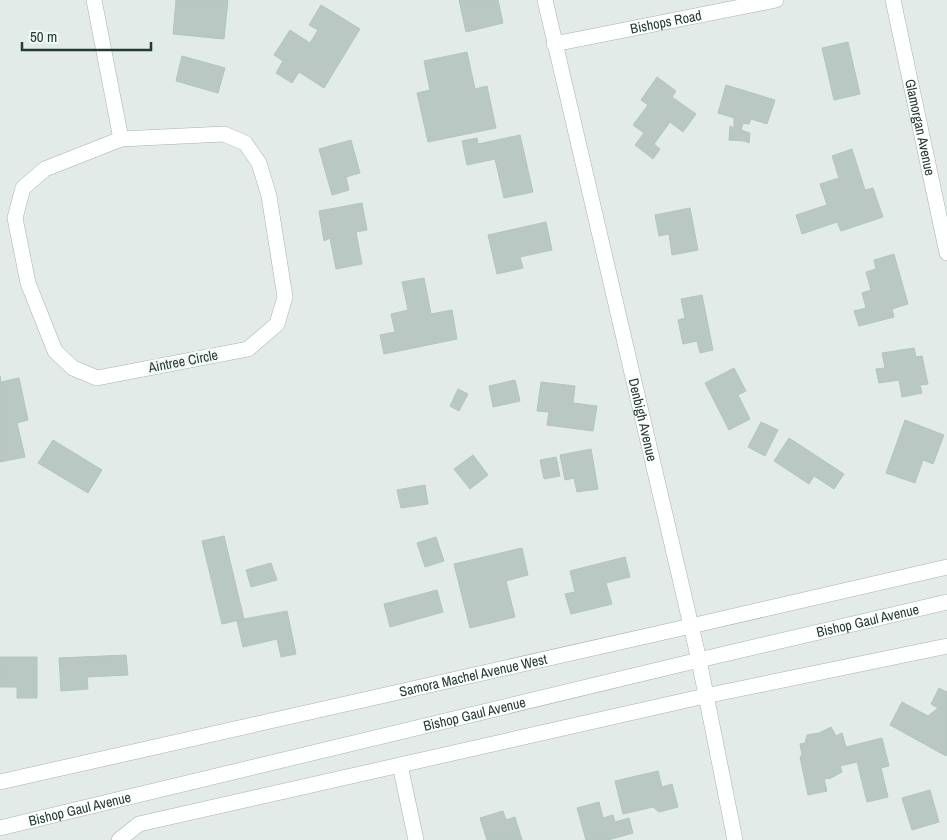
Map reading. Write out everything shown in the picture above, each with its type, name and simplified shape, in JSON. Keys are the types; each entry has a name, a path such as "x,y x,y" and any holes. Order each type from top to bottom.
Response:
{"street":[{"path":"94,0 121,140"},
{"name":"Denbigh Avenue","path":"545,0 699,660 735,840"},
{"name":"Bishops Road","path":"554,44 776,0"},
{"name":"Glamorgan Avenue","path":"893,0 947,253"},
{"name":"Aintree Circle","path":"224,134 245,143 259,163 269,196 285,297 277,324 248,349 97,378 73,368 55,351 28,283 15,218 23,188 44,169 121,140 224,134"},
{"name":"Samora Machel Avenue West","path":"0,782 947,567"},
{"name":"Bishop Gaul Avenue","path":"0,828 947,602"},
{"name":"Bishop Gaul Avenue","path":"119,840 139,824 705,696 947,646"},
{"path":"400,765 416,840"}],"building":[{"path":"176,0 228,0 224,39 173,34"},
{"path":"459,0 498,0 503,23 466,32"},
{"path":"321,5 360,29 324,88 299,72 292,83 276,73 283,61 274,55 290,30 310,43 318,30 309,25"},
{"path":"848,42 860,94 834,100 822,48"},
{"path":"467,52 475,89 487,86 496,128 428,142 417,93 430,90 424,61"},
{"path":"182,56 225,68 218,93 176,81"},
{"path":"657,77 676,91 672,97 696,114 683,132 670,122 654,144 660,149 653,159 635,145 644,133 633,125 648,105 641,100"},
{"path":"726,85 775,100 767,124 751,119 749,124 743,123 741,130 750,133 749,143 729,140 730,126 734,128 734,118 718,113"},
{"path":"520,135 533,192 504,198 495,159 467,165 462,141 477,138 478,144"},
{"path":"351,140 360,173 346,177 349,190 332,195 319,149"},
{"path":"852,149 865,190 873,188 883,217 841,231 837,222 802,234 796,215 827,205 820,184 839,178 832,156"},
{"path":"362,203 367,230 356,232 362,264 336,269 330,238 324,241 319,211"},
{"path":"690,208 698,250 672,255 669,234 659,236 655,215"},
{"path":"546,222 552,250 520,257 523,268 497,274 488,235"},
{"path":"894,254 908,304 892,309 894,317 859,326 854,311 866,308 862,293 871,290 866,272 876,269 874,260"},
{"path":"424,278 431,314 452,310 457,339 384,354 380,335 395,332 391,314 408,310 402,282"},
{"path":"702,295 713,350 700,353 697,341 683,344 678,320 685,318 681,299"},
{"path":"914,348 916,357 922,356 928,384 920,385 922,393 902,397 899,380 879,383 876,369 885,368 882,353"},
{"path":"734,368 746,391 738,395 750,419 729,430 705,383"},
{"path":"0,376 1,382 19,378 28,420 17,423 25,457 0,462"},
{"path":"515,380 520,401 493,407 489,386"},
{"path":"541,382 575,386 573,403 597,406 593,431 547,425 549,412 537,411"},
{"path":"458,389 468,394 459,411 450,406"},
{"path":"905,420 944,435 933,464 923,460 915,483 886,473"},
{"path":"761,422 778,430 765,456 748,447"},
{"path":"789,438 844,474 834,489 814,476 809,484 774,461"},
{"path":"53,440 102,470 88,493 38,463"},
{"path":"591,449 598,489 577,492 574,478 565,480 560,455"},
{"path":"473,455 488,475 470,489 454,469"},
{"path":"556,457 560,476 544,479 540,460"},
{"path":"425,485 428,504 401,508 397,490"},
{"path":"224,536 244,619 222,624 202,541"},
{"path":"436,537 444,561 425,567 417,543"},
{"path":"522,548 528,575 506,581 515,617 470,628 454,564"},
{"path":"625,557 630,577 606,583 612,604 571,614 565,594 575,592 570,571"},
{"path":"271,563 277,580 251,587 246,570"},
{"path":"437,590 443,612 390,627 384,604"},
{"path":"287,611 296,654 281,657 277,639 243,647 237,621"},
{"path":"126,655 128,675 87,677 88,689 61,691 59,658"},
{"path":"0,657 37,657 37,698 17,698 17,687 0,687"},
{"path":"939,688 947,692 946,756 890,725 902,702 928,716 938,708 931,704"},
{"path":"831,727 836,736 842,733 846,747 882,738 889,766 881,768 888,797 867,802 857,762 840,766 842,772 831,778 824,779 827,791 808,795 800,757 802,755 800,744 805,743 807,735 819,733"},
{"path":"658,771 662,787 672,784 678,807 659,812 653,807 623,814 615,781"},
{"path":"930,790 939,822 912,830 902,798"},
{"path":"599,802 603,818 613,815 615,822 629,818 633,833 608,840 586,840 577,808"},
{"path":"503,811 506,820 515,817 522,840 487,840 480,818"}]}
